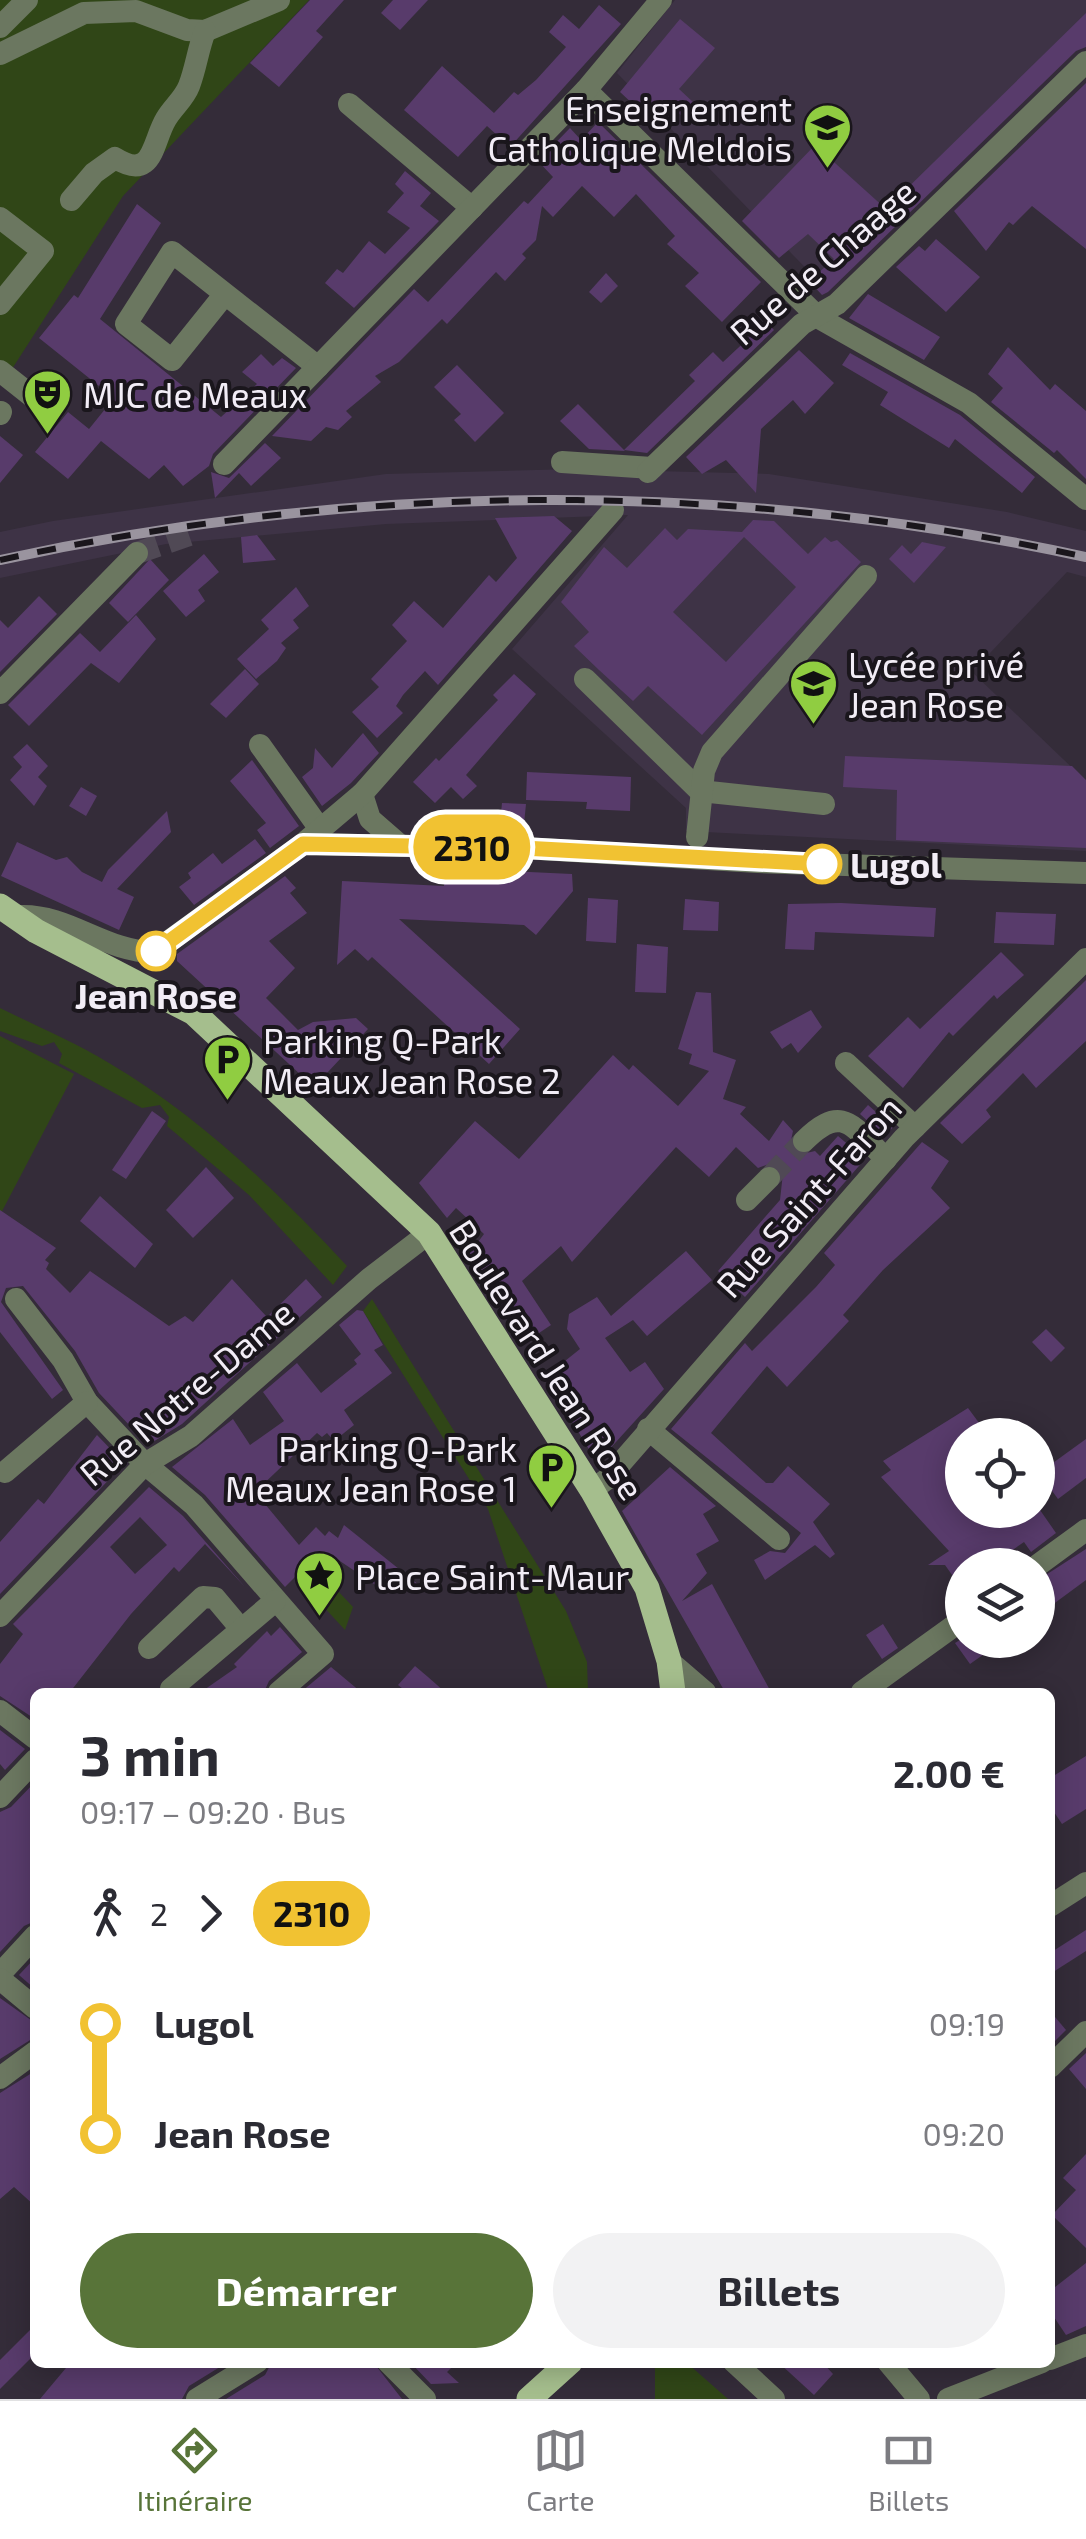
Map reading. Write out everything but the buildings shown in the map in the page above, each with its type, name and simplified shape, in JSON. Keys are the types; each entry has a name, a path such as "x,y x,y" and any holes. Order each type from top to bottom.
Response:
{"main road":[{"name":"Boulevard Jean Rose","path":"10,911 36,931 194,1012 429,1233 592,1490 648,1588 669,1661 672,1688"},
{"path":"529,2399 565,2368"},
{"path":"549,2399 568,2368"}],"street":[{"path":"0,28 27,0"},
{"path":"0,54 84,13 140,6 188,30 205,31 279,0"},
{"path":"224,464 586,90 661,0"},
{"path":"71,200 104,164 115,158 128,166 140,165 151,155 167,117 189,88 205,31"},
{"name":"Rue de Chaage","path":"562,462 650,470 788,337 819,318 1086,62"},
{"path":"586,90 819,318 969,403 1086,500"},
{"path":"349,104 472,208"},
{"path":"0,218 43,251 0,304"},
{"path":"225,294 172,360 126,324 172,252 225,294 318,368"},
{"path":"0,370 52,412"},
{"path":"10,911 45,915 128,952 154,952 362,794 613,510"},
{"path":"0,693 137,552"},
{"path":"697,837 704,771 724,736 866,576"},
{"path":"586,679 700,791 824,804"},
{"path":"260,745 311,836"},
{"path":"362,794 370,819 401,846"},
{"path":"311,836 401,846 1086,873"},
{"name":"Rue Saint-Faron","path":"592,1490 608,1479 886,1159 1086,959"},
{"path":"846,1063 915,1128"},
{"path":"804,1141 825,1120 834,1119 847,1122 886,1159"},
{"path":"747,1200 768,1178"},
{"name":"Rue Notre-Dame","path":"0,1616 146,1464 192,1436 395,1257 429,1233"},
{"path":"16,1299 64,1360 87,1402 146,1464 194,1505 323,1654 285,1688"},
{"path":"6,1472 87,1402"},
{"path":"648,1429 779,1539"},
{"path":"1055,1553 1086,1530"},
{"path":"149,1648 204,1597 215,1598 241,1629"},
{"path":"172,1688 275,1601"},
{"path":"868,1688 945,1632"},
{"path":"669,1661 700,1688"},
{"path":"0,1711 30,1734"},
{"path":"0,1797 30,1765"},
{"path":"1055,1903 1086,1883"},
{"path":"30,1942 0,1977 30,2004"},
{"path":"1055,2063 1086,2032"},
{"path":"0,2078 30,2056"},
{"path":"1055,2357 1086,2345"},
{"path":"394,2368 425,2399"},
{"path":"740,2368 774,2399"},
{"path":"893,2368 918,2399"},
{"path":"948,2399 1027,2368"},
{"path":"197,2399 223,2370"}],"shaded area":[{"name":"Enseignement Catholique Meldois","path":"675,0 1086,0 1086,29 823,286 617,73"},
{"name":"Lycée privé Jean Rose","path":"575,469 769,474 1007,512 1086,531 1086,577 1067,572 972,672 1086,781 1086,851 686,831 686,808 512,649 628,515 386,524 166,544 0,578 0,532 53,521 386,474"}],"green space":[{"path":"0,0 309,0 123,196 12,369 0,360"},
{"path":"0,1008 109,1063 205,1130 264,1182 347,1266 333,1285 249,1195 167,1126 169,1117 160,1105 142,1108 59,1063 62,1054 54,1042 42,1046 0,1031"},
{"path":"0,1036 74,1074 0,1215"},
{"path":"372,1299 566,1611 587,1662 588,1688 548,1688 488,1509 363,1311"},
{"path":"313,1566 331,1584 316,1598 298,1580"},
{"path":"337,1590 353,1607 345,1630 322,1605"},
{"path":"655,2368 693,2368 728,2399 655,2399"}],"tunnel":[{"path":"137,553 195,533"},
{"path":"769,1178 804,1141"}],"railway":[{"path":"0,560 135,534 270,516 407,504 543,500 679,503 816,514 951,532 1086,557"}],"bus line":[{"name":"2310","path":"156,951 303,844 523,848 822,864"}],"place":[{"name":"Enseignement Catholique Meldois","path":"827,170"},
{"name":"MJC de Meaux","path":"48,436"},
{"name":"Lycée privé Jean Rose","path":"813,726"},
{"name":"Lugol","path":"822,864"},
{"name":"Jean Rose","path":"156,951"},
{"name":"Parking Q-Park Meaux Jean Rose 2","path":"228,1102"},
{"name":"Parking Q-Park Meaux Jean Rose 1","path":"552,1510"},
{"name":"Place Saint-Maur","path":"320,1618"}]}
